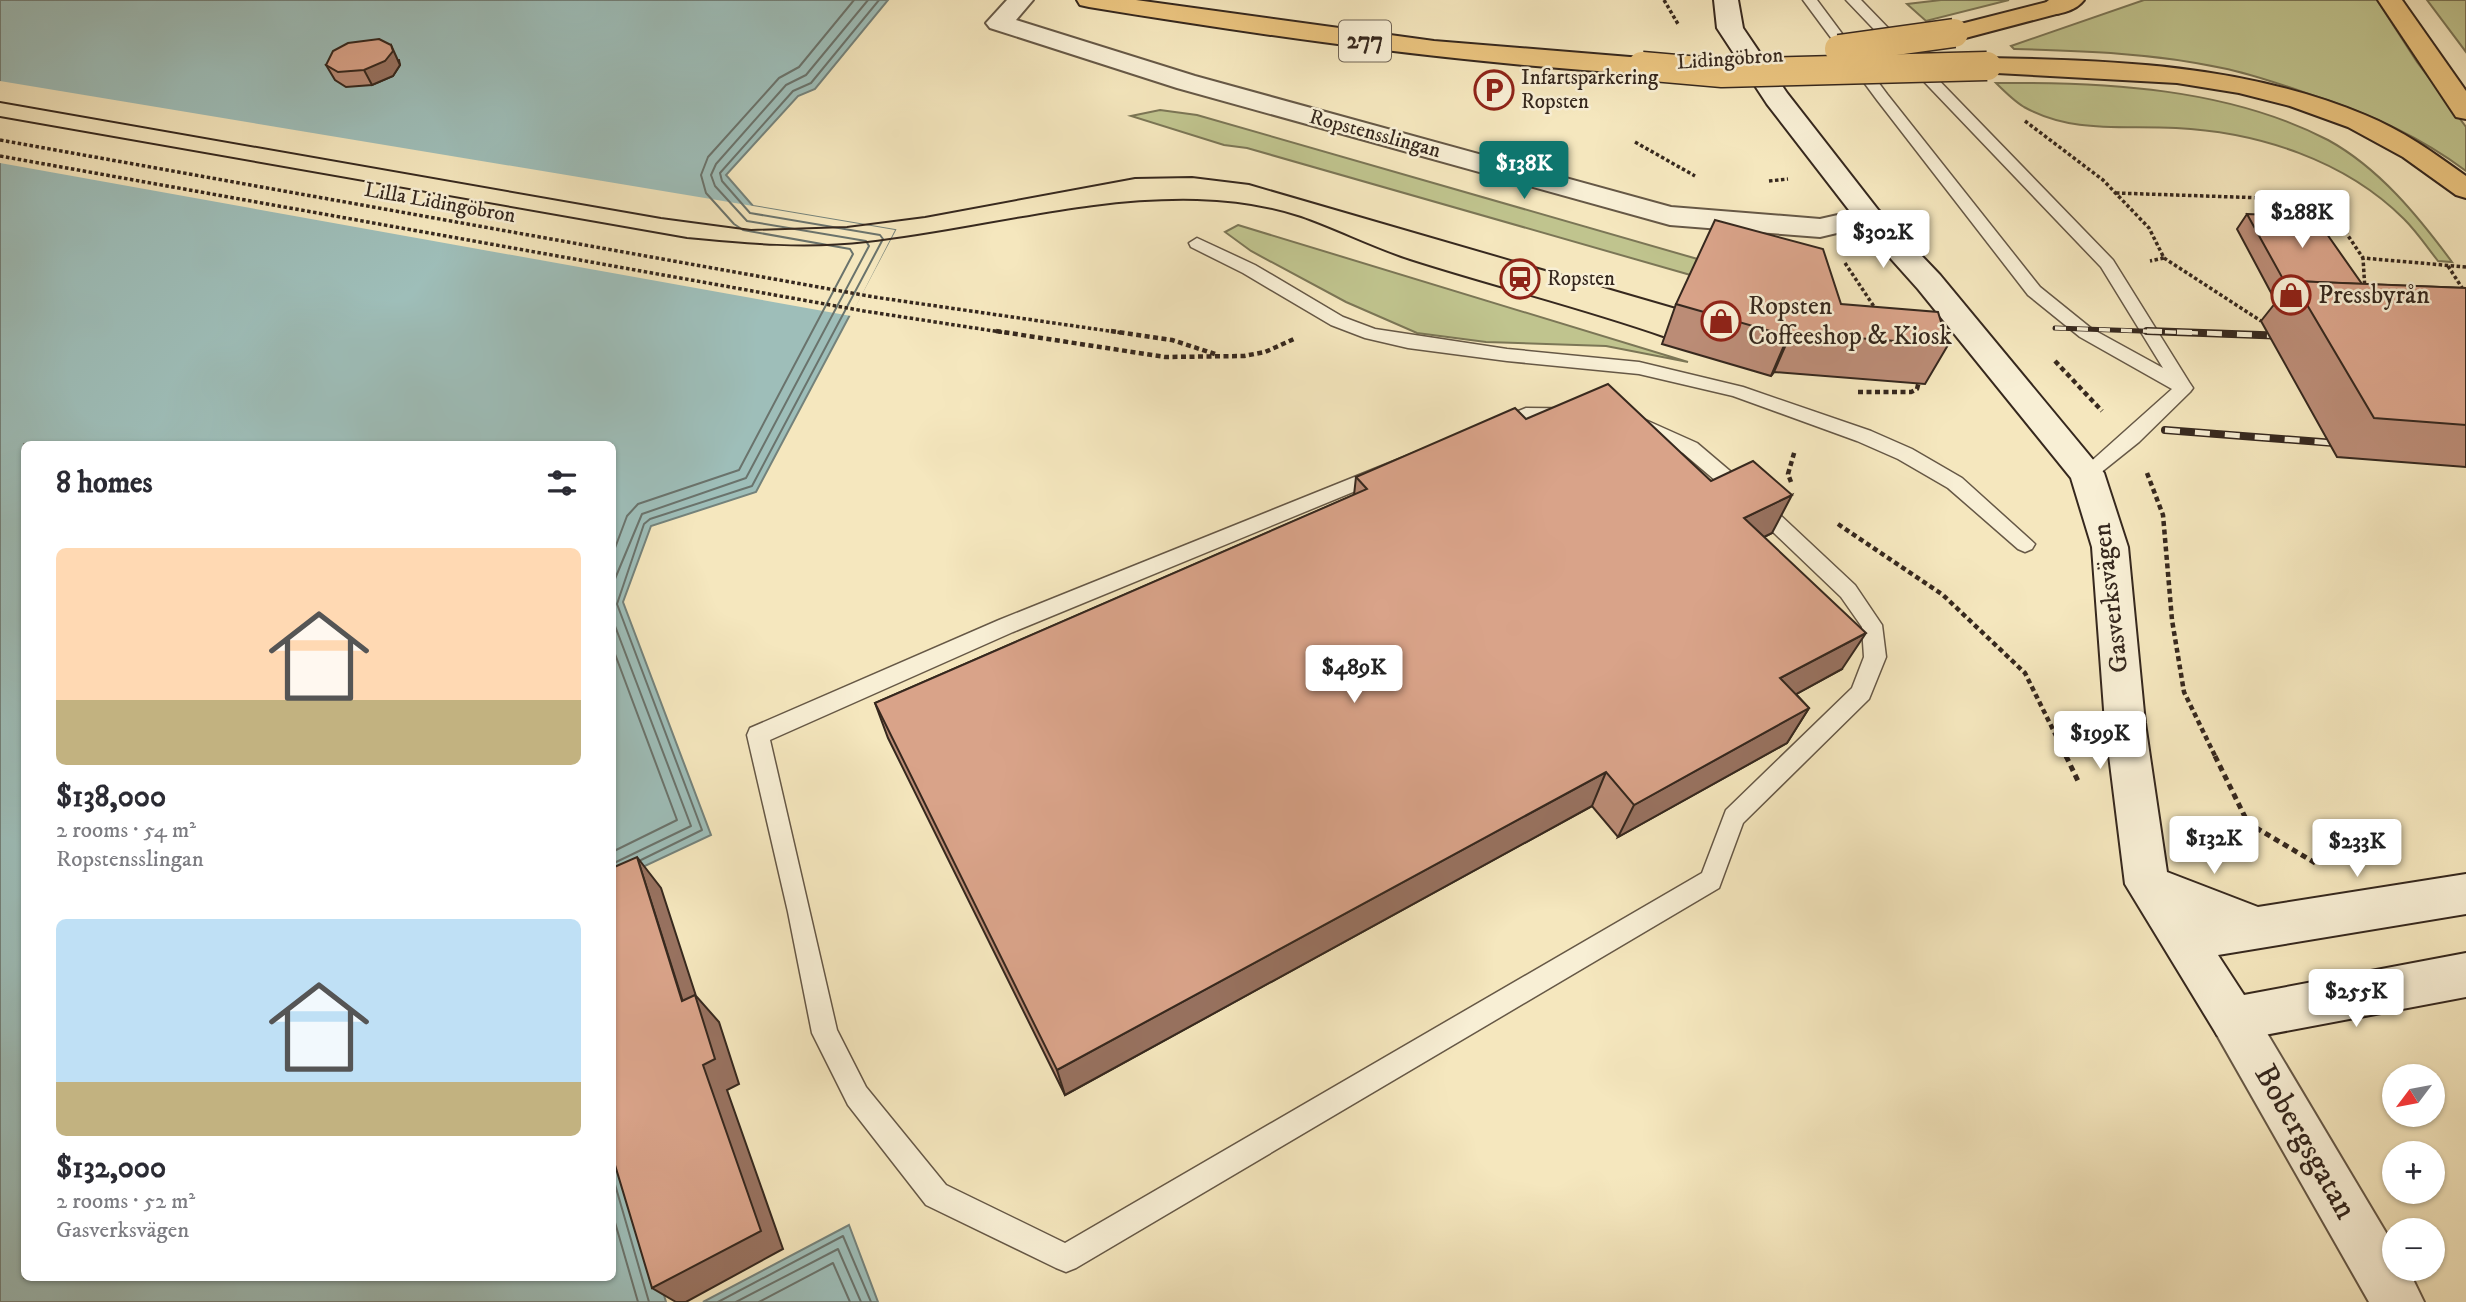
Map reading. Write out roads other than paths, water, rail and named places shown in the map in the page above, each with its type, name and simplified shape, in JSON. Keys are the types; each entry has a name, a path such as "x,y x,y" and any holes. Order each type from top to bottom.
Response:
{"main road":[{"name":"Ropstensslingan","path":"1021,0 999,23 1186,82 1670,216 1820,228 1869,217"},
{"name":"Lidingöbron","path":"1089,0 1225,22 1459,53 1642,66 1805,54 1954,33 2061,4"},
{"name":"Gasverksvägen","path":"1726,0 1730,28 1777,98 1869,217 1929,282 2087,473 2110,547 2125,723 2147,884 2233,1019"},
{"path":"2390,0 2466,111"},
{"path":"1642,66 1722,73 1987,66 2111,68 2215,80 2289,95 2374,127 2441,168 2466,188"},
{"path":"2147,884 2258,928"},
{"path":"2182,940 2466,894"},
{"path":"2233,1019 2466,975"},
{"name":"Bobergsgatan","path":"2233,1019 2398,1302"}],"lane":[{"path":"1810,0 1882,97 2034,291 2087,333 2184,388"},
{"path":"1853,0 2107,264 2184,388"},
{"path":"1197,243 1249,269 1337,321 1371,334 1408,342 1507,355 1639,368 1737,391 1803,417 1864,436 1905,454 1955,483 2025,544"},
{"path":"2087,473 2132,437 2184,388"},
{"path":"1526,414 1621,415 1690,448 1756,503 1848,591 1871,625 1875,657 1861,693 1734,817 1711,880 1066,1258 936,1195 858,1096 825,1034 800,912 758,735 1006,626 1526,414"}],"water":[{"path":"0,0 888,0 815,89 798,96 726,175 753,206 895,230 756,492 651,526 623,602 711,835 616,880 616,441 21,441 21,1281 616,1281 616,1128 666,1302 0,1302"},
{"path":"849,1225 878,1302 703,1302"}],"tram line":[{"path":"0,102 661,218 751,230 847,227 925,217 1135,178 1192,177 1249,184 1676,308"},
{"path":"0,117 687,238 754,244 822,245 867,242 1072,209 1155,200 1237,203 1301,217 1410,260 1663,337"}],"railway":[{"path":"2055,328 2198,333"},
{"path":"2147,331 2288,336"},
{"path":"2165,430 2347,444"}],"place":[{"name":"Infartsparkering Ropsten","path":"1494,90"},
{"name":"Ropsten","path":"1520,279"},
{"name":"Pressbyrån","path":"2291,295"},
{"name":"Ropsten Coffeeshop & Kiosk","path":"1721,321"}]}
